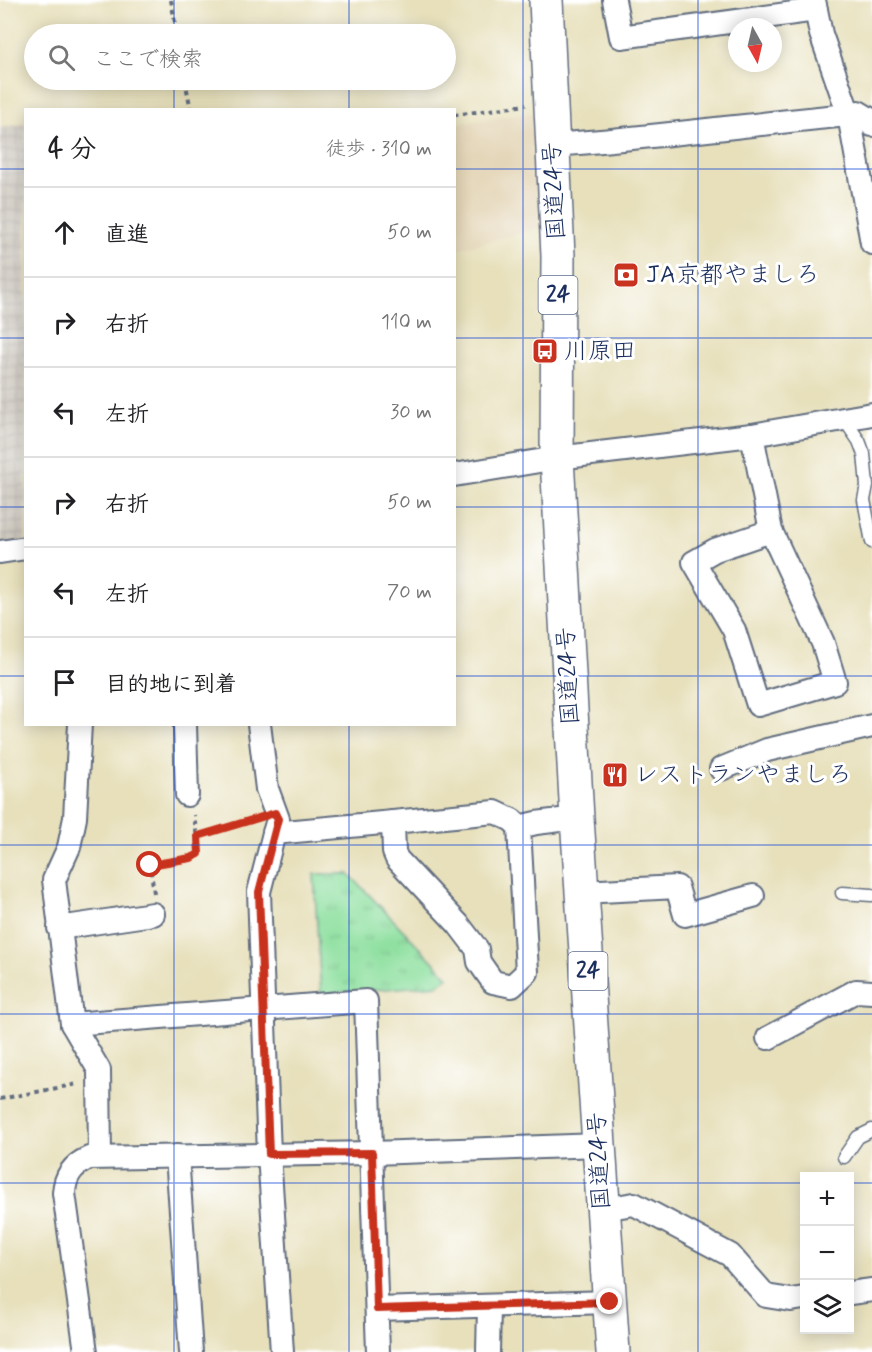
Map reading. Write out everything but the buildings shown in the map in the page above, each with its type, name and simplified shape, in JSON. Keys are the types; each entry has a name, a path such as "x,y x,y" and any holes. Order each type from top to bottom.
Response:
{"highway":[{"name":"国道24号","path":"546,0 558,256 557,458 577,818 613,1352"}],"street":[{"path":"614,0 621,37 815,5 821,34 849,115 872,243"},
{"path":"553,145 656,137 751,124 849,115 858,112 868,118 872,125"},
{"path":"456,475 557,458 752,435 872,414"},
{"path":"752,435 771,531 823,643 835,682 758,705 734,630 694,562 715,550 771,531"},
{"path":"0,552 24,548"},
{"path":"80,726 75,818 69,847 54,880 58,928 72,1024 99,1070 100,1157"},
{"path":"184,726 187,795"},
{"path":"259,726 267,789 275,823 259,892 269,1154 282,1352"},
{"path":"721,769 767,750 872,726"},
{"path":"275,823 393,822 495,812 512,820 519,827 526,972 512,986 493,982 479,962 477,949 458,924 397,859 394,852 393,822"},
{"path":"519,827 577,818"},
{"path":"582,892 677,887 685,915 753,896"},
{"path":"58,928 153,914"},
{"path":"768,1038 856,991 872,992"},
{"path":"72,1024 366,1001 378,1352"},
{"path":"86,1352 64,1193 67,1177 79,1162 100,1157 372,1153 600,1145"},
{"path":"177,1156 191,1352"},
{"path":"603,1209 634,1204 730,1255 766,1296 791,1300 800,1299"},
{"path":"377,1309 610,1302"},
{"path":"488,1352 489,1307"}],"lane":[{"path":"844,419 859,441 864,454 867,477 864,500 872,542"},
{"path":"842,893 872,895"},
{"path":"844,1157 858,1137 872,1130"}],"path":[{"path":"171,0 175,24"},
{"path":"187,90 191,108"},
{"path":"456,115 551,103"},
{"path":"153,914 155,897 150,865 191,858 199,854 198,836 187,795"},
{"path":"198,836 275,823"},
{"path":"0,1099 99,1081"}],"shaded area":[{"path":"532,113 540,228 456,250 456,124"},
{"path":"24,124 24,541 0,546 0,128"}],"green space":[{"path":"314,874 349,874 448,977 437,985 321,994"}],"place":[{"name":"JA京都やましろ","path":"626,275"},
{"name":"川原田","path":"545,351"},
{"name":"レストランやましろ","path":"615,775"}],"route":[{"path":"150,865 191,858 199,854 198,836 275,813 278,819 259,892 269,1154 372,1153 377,1309 610,1302"}]}
